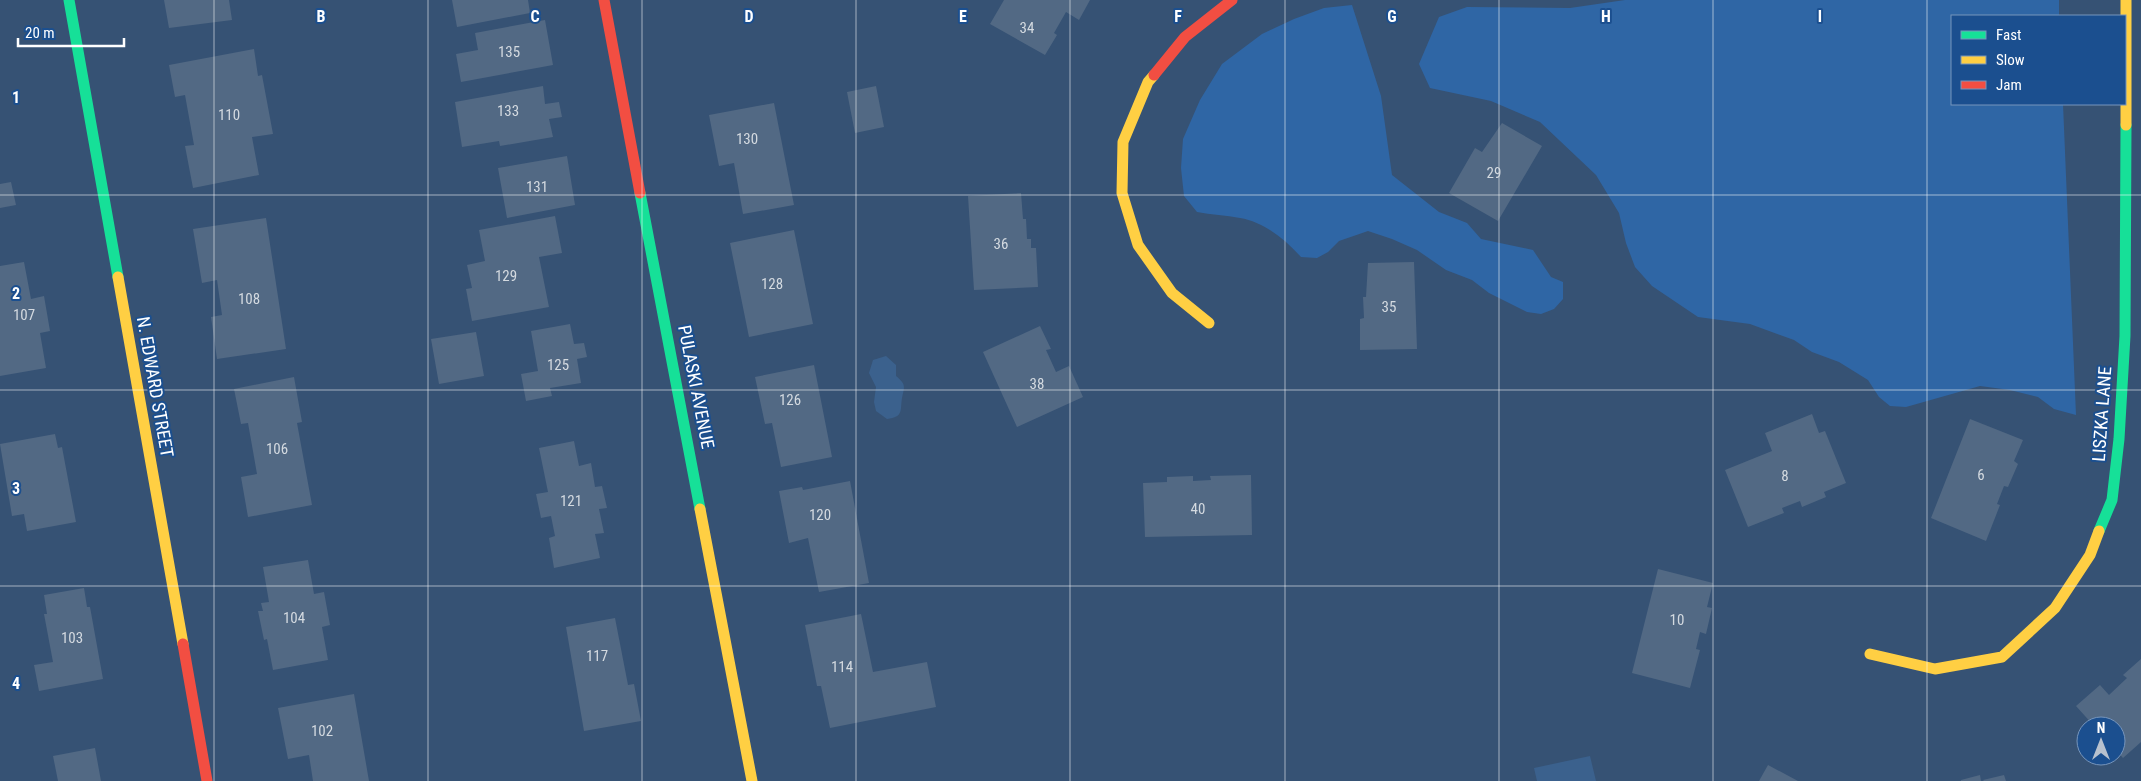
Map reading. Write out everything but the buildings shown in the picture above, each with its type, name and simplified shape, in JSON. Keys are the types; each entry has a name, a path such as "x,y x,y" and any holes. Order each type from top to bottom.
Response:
{"street":[{"name":"N. EDWARD STREET","path":"69,0 207,781"},
{"name":"PULASKI AVENUE","path":"604,0 752,781"},
{"path":"1209,323 1172,293 1138,245 1122,193 1124,142 1148,82 1184,36 1232,0"},
{"name":"LISZKA LANE","path":"2126,0 2126,15"},
{"name":"LISZKA LANE","path":"1870,654 1934,670 2002,656 2055,608 2090,555 2112,500 2119,439 2125,336 2126,105"}],"shaded area":[{"path":"1625,0 2059,0 2059,15 1951,15 1951,105 2063,105 2076,415 2054,409 2038,397 2010,390 1980,386 1906,407 1890,406 1879,397 1868,380 1839,362 1812,352 1794,340 1750,324 1698,317 1652,286 1635,267 1626,243 1619,213 1596,175 1540,122 1491,101 1430,88 1419,64 1439,17 1467,7 1570,8"},
{"path":"1352,5 1381,96 1392,175 1439,212 1467,223 1481,239 1533,250 1551,277 1563,282 1563,299 1554,309 1541,314 1527,312 1489,293 1472,280 1446,270 1417,250 1368,231 1339,241 1328,252 1317,258 1301,257 1266,227 1240,218 1197,212 1184,196 1181,168 1183,139 1200,100 1222,64 1262,34 1294,19 1324,8"},
{"path":"886,356 896,365 896,376 904,386 899,415 887,419 876,411 874,402 876,387 869,373 873,360"},
{"path":"1590,756 1596,781 1537,781 1534,768"}],"traffic: fast":[{"path":"69,0 118,277"},
{"path":"2099,531 2112,500 2119,439 2125,336 2126,125"},
{"path":"640,193 700,509"}],"traffic: slow":[{"path":"2126,0 2126,125"},
{"path":"1154,75 1148,82 1123,142 1122,193 1138,245 1172,293 1209,323"},
{"path":"118,277 183,644"},
{"path":"700,509 752,781"},
{"path":"1870,654 1935,669 2002,657 2055,608 2090,555 2099,531"}],"traffic: jam":[{"path":"604,0 640,193"},
{"path":"1154,75 1185,37 1232,0"},
{"path":"183,644 207,781"}]}
